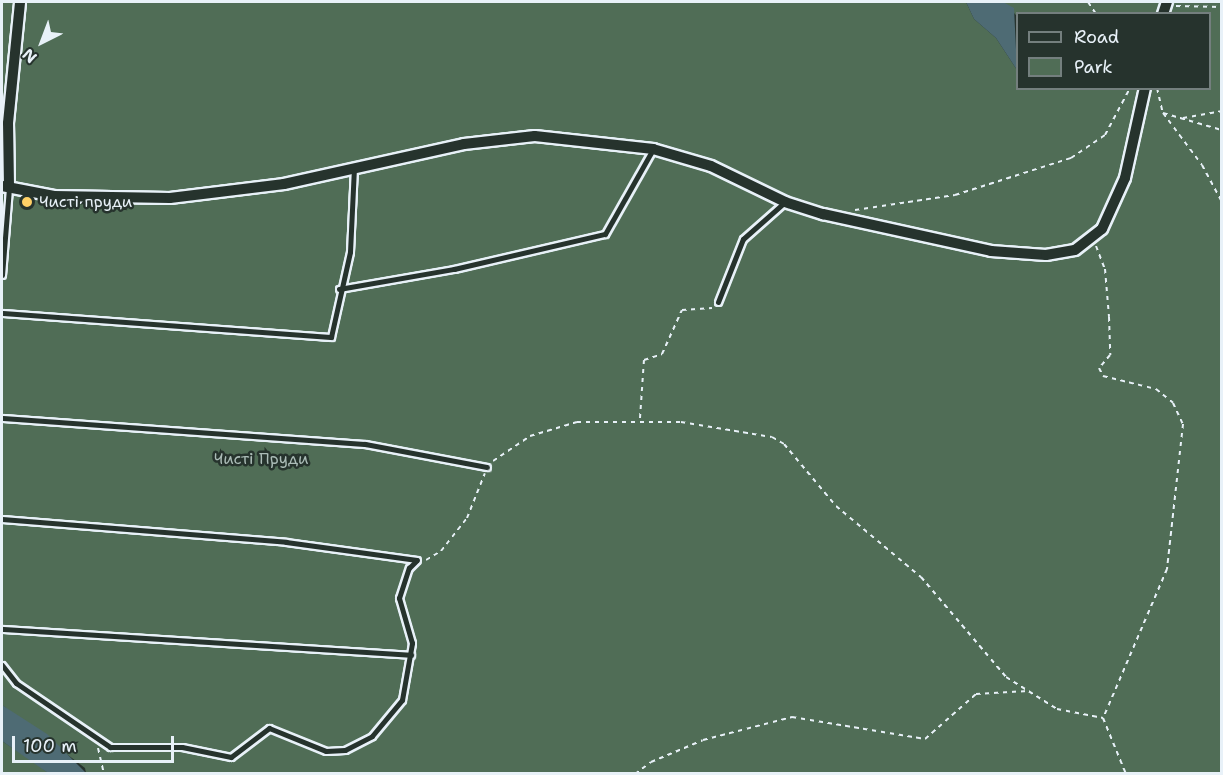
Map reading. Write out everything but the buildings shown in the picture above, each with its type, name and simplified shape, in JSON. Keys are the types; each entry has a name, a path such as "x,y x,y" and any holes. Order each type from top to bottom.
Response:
{"street":[{"path":"20,2 8,123 5,186 104,199 170,198 244,189 464,144 535,136 653,149 711,166 785,202 991,251 1046,255 1076,250 1102,229 1125,178 1145,90"}],"lane":[{"path":"339,289 454,269 605,234 653,149"},
{"path":"2,313 331,337 355,215 354,168"},
{"path":"2,275 5,186"},
{"path":"718,302 743,239 785,202"},
{"path":"2,418 365,444 487,467"},
{"path":"2,519 286,542 417,560"},
{"path":"2,665 16,683 110,747 182,747 231,757 269,728 326,751 345,750 372,736 399,705 411,655 399,598 409,568 417,560"},
{"path":"2,628 411,655"}],"path":[{"path":"1171,4 1221,7"},
{"path":"853,210 955,195 1071,158 1105,135 1129,90"},
{"path":"1157,90 1163,113 1202,165 1221,202"},
{"path":"1181,118 1221,111"},
{"path":"1163,113 1221,130"},
{"path":"1090,238 1105,269 1110,355 1099,368 1103,376 1156,389 1173,403 1183,424 1167,569 1103,718 1126,774"},
{"path":"640,419 644,360 662,354 682,310 712,309 718,302"},
{"path":"417,560 428,560 454,536 467,518 487,467 504,452 554,426 640,419 772,437 784,444 812,482 921,577 1006,677 1057,709 1103,718"},
{"path":"635,774 651,762 703,740 792,717 925,739 976,693 1028,691"},
{"path":"95,736 104,774"}],"green space":[{"name":"Чисті Пруди","path":"2,2 966,2 974,19 996,38 1016,68 1016,90 1211,90 1211,12 1016,12 1016,15 1003,2 1221,2 1221,773 86,773 85,768 2,705"},
{"path":"2,741 37,764 48,773 2,773"}],"water":[{"path":"966,2 1003,2 1014,8 1016,68 996,38 974,19"},
{"path":"2,705 47,734 86,773 48,773 2,741"}],"place":[{"name":"Чисті пруди","path":"27,202"}]}
